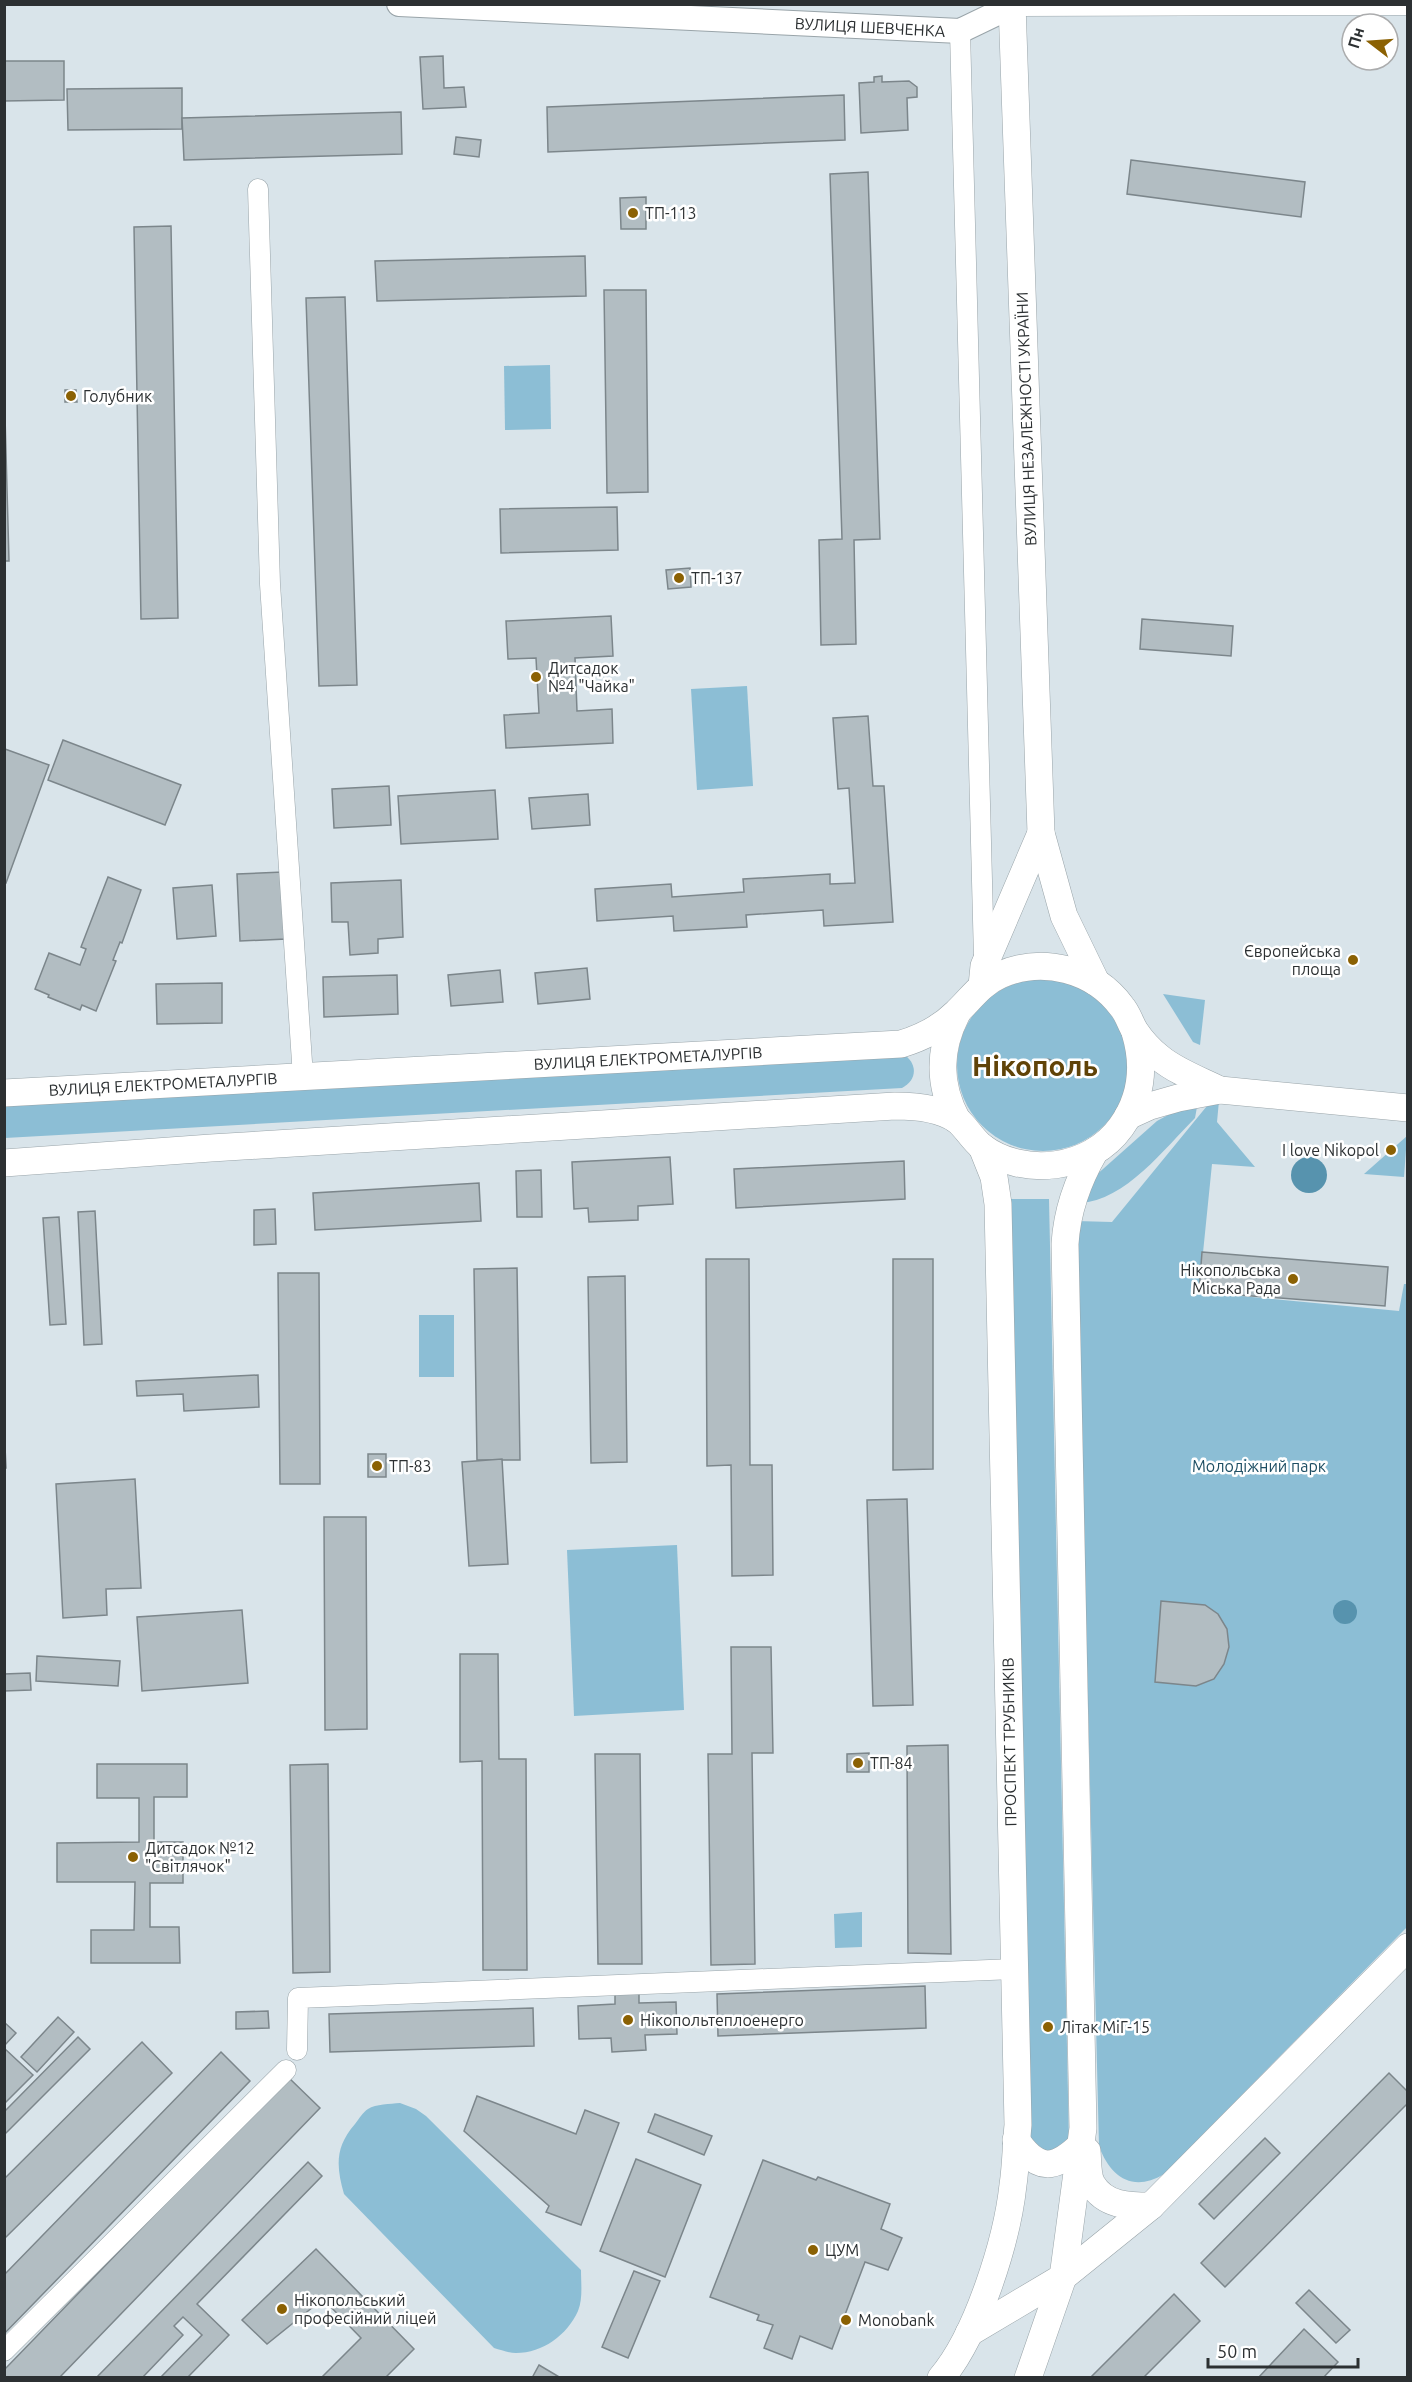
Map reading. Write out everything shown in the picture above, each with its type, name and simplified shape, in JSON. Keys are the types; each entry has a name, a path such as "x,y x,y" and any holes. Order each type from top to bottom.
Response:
{"main road":[{"name":"ВУЛИЦЯ НЕЗАЛЕЖНОСТІ УКРАЇНИ","path":"1012,5 1041,833"},
{"path":"983,976 1041,833"},
{"path":"1041,833 1064,916 1096,981"},
{"name":"ВУЛИЦЯ ЕЛЕКТРОМЕТАЛУРГІВ","path":"4,1093 890,1046 914,1041 940,1026 957,1012 983,976 999,975 1018,968 1038,966 1058,967 1078,972 1096,981 1123,1008 1136,1032 1159,1057 1180,1071 1220,1090"},
{"path":"957,1012 946,1038 941,1066 948,1103 957,1120 982,1147 1018,1164 1058,1165 1077,1160 1108,1141 1128,1116 1137,1094 1142,1071 1136,1032"},
{"name":"ВУЛИЦЯ ЕЛЕКТРОМЕТАЛУРГІВ","path":"1128,1116 1169,1101 1220,1090 1407,1108"},
{"path":"4,1163 881,1106 927,1109 957,1120"},
{"name":"ПРОСПЕКТ ТРУБНИКІВ","path":"940,2378 953,2363 969,2333 1006,2226 1013,2186 1018,2125 998,1204 994,1177 982,1147"},
{"path":"1028,2378 1063,2277 1082,2136 1065,1244 1066,1225 1073,1197 1095,1151"},
{"path":"969,2333 1063,2277 1151,2206 1407,1947"},
{"path":"1016,2140 1025,2153 1038,2162 1050,2165 1066,2159 1082,2136"},
{"path":"1082,2136 1091,2183 1108,2200 1120,2205 1151,2206"}],"street":[{"name":"ВУЛИЦЯ ШЕВЧЕНКА","path":"399,4 960,31 1012,5 1407,5"},
{"path":"960,31 983,976"},
{"path":"258,189 270,584 303,1077"},
{"path":"297,2050 298,1998 1014,1969"},
{"path":"4,2351 286,2070"}],"green space":[{"path":"550,365 551,429 505,430 504,366"},
{"path":"747,686 753,786 697,790 691,689"},
{"path":"1043,979 1076,986 1104,1004 1122,1032 1129,1065 1122,1098 1104,1126 1076,1144 1043,1151 1010,1144 982,1126 964,1098 957,1065 964,1032 982,1004 1010,986"},
{"path":"1163,994 1205,1000 1200,1045 1193,1042"},
{"path":"906,1056 912,1064 914,1073 907,1085 902,1088 5,1138 5,1103"},
{"name":"Молодіжний парк","path":"1220,1090 1217,1122 1255,1167 1212,1164 1199,1292 1399,1311 1404,1284 1407,1284 1407,1927 1164,2174 1153,2180 1133,2182 1124,2179 1109,2166 1099,2146 1076,1221 1112,1222"},
{"path":"1197,1107 1195,1118 1143,1171 1113,1193 1097,1200 1080,1203 1094,1177 1157,1121 1179,1109"},
{"path":"1407,1136 1404,1177 1364,1174"},
{"path":"1003,1199 1049,1199 1069,2142 1052,2155 1030,2144"},
{"path":"419,1315 454,1315 454,1377 419,1377"},
{"path":"677,1545 684,1710 574,1716 567,1550"},
{"path":"862,1912 862,1947 835,1948 834,1914"},
{"path":"400,2103 426,2116 581,2270 581,2296 578,2311 561,2335 545,2346 536,2350 513,2353 494,2348 344,2194 339,2157 348,2132 371,2107"}],"shaded area":[{"path":"1309,1157 1322,1162 1327,1175 1322,1188 1309,1193 1296,1188 1291,1175 1296,1162"},
{"path":"1345,1600 1353,1604 1357,1612 1353,1620 1345,1624 1337,1620 1333,1612 1337,1604"}],"building":[{"path":"443,56 444,88 464,87 466,107 423,109 420,57"},
{"path":"4,61 64,61 64,100 4,101"},
{"path":"882,76 882,82 909,81 917,87 917,97 907,98 908,130 861,133 859,83 874,82 874,77"},
{"path":"182,88 182,129 68,130 67,89"},
{"path":"844,95 845,140 548,152 547,107"},
{"path":"401,112 402,154 184,160 182,118"},
{"path":"456,137 481,140 479,157 454,154"},
{"path":"1131,160 1305,182 1301,217 1127,194"},
{"path":"868,172 880,539 854,540 856,644 821,645 819,540 842,539 830,174"},
{"name":"ТП-113","path":"646,197 646,229 621,229 620,198"},
{"path":"171,226 178,618 141,619 134,227"},
{"path":"585,256 586,296 377,301 375,261"},
{"path":"604,290 646,290 648,492 607,493"},
{"path":"345,297 357,685 319,686 306,298"},
{"path":"4,380 9,561 4,561"},
{"name":"Голубник","path":"65,390 76,390 77,402 65,402"},
{"path":"617,507 618,550 501,553 500,509"},
{"name":"ТП-137","path":"690,568 691,587 668,589 666,570"},
{"path":"611,616 613,656 575,658 577,711 612,709 613,743 506,748 504,715 539,713 536,658 508,659 506,621"},
{"path":"1142,619 1233,626 1231,656 1140,649"},
{"path":"868,716 873,786 884,786 893,922 824,926 823,910 746,915 747,927 674,931 673,916 597,921 595,889 671,884 672,897 744,892 743,879 830,874 830,884 855,883 849,788 838,789 833,718"},
{"path":"63,740 181,785 165,825 48,780"},
{"path":"5,749 49,765 6,883 4,882"},
{"path":"389,786 391,825 334,828 332,789"},
{"path":"495,790 498,839 401,844 398,796"},
{"path":"588,794 590,825 532,829 529,798"},
{"path":"283,872 286,939 240,941 237,874"},
{"path":"108,877 141,890 122,943 120,942 113,960 116,961 96,1011 82,1005 80,1010 35,989 49,953 80,965 86,949 81,947"},
{"path":"401,880 403,937 378,939 378,953 350,955 348,922 332,922 331,883"},
{"path":"212,885 216,936 177,939 173,888"},
{"path":"587,968 590,999 538,1004 535,973"},
{"path":"500,970 503,1002 451,1006 448,975"},
{"path":"397,975 398,1014 324,1017 323,977"},
{"path":"222,983 222,1023 157,1024 156,984"},
{"path":"1044,1059 1050,1059 1055,1067 1053,1073 1044,1075 1039,1070 1039,1064"},
{"path":"670,1157 673,1204 638,1206 638,1220 589,1222 588,1208 574,1209 572,1162"},
{"path":"904,1161 905,1199 736,1208 734,1169"},
{"path":"541,1170 542,1217 517,1217 516,1171"},
{"path":"479,1183 481,1221 315,1230 313,1193"},
{"path":"275,1209 276,1244 254,1245 254,1210"},
{"path":"95,1211 102,1344 84,1345 78,1212"},
{"path":"59,1217 66,1324 50,1325 43,1218"},
{"name":"Нiкопольська Міська Рада","path":"1202,1252 1388,1267 1385,1306 1199,1292"},
{"path":"706,1259 749,1259 750,1465 772,1465 773,1575 732,1576 731,1465 707,1466"},
{"path":"893,1259 933,1259 933,1469 893,1470"},
{"path":"517,1268 520,1460 477,1460 474,1269"},
{"path":"278,1273 319,1273 320,1484 280,1484"},
{"path":"625,1276 627,1462 591,1463 588,1277"},
{"path":"258,1375 259,1407 184,1411 183,1394 137,1396 136,1381"},
{"path":"4,1425 6,1468 4,1468"},
{"name":"ТП-83","path":"368,1454 386,1454 386,1477 368,1477"},
{"path":"502,1459 508,1564 469,1566 462,1462"},
{"path":"135,1479 141,1588 106,1589 107,1615 63,1618 56,1484"},
{"path":"907,1499 913,1705 873,1706 867,1500"},
{"path":"324,1517 366,1517 367,1729 325,1730"},
{"path":"1161,1601 1205,1605 1218,1614 1227,1629 1229,1647 1224,1664 1214,1679 1196,1686 1155,1682"},
{"path":"242,1610 248,1683 142,1691 137,1617"},
{"path":"731,1647 771,1647 773,1753 752,1753 755,1964 711,1965 708,1754 732,1754"},
{"path":"460,1654 498,1654 499,1759 526,1759 527,1970 483,1970 482,1761 460,1762"},
{"path":"37,1656 120,1661 118,1686 36,1681"},
{"path":"30,1673 31,1690 4,1691 4,1674"},
{"path":"948,1745 951,1954 908,1953 907,1746"},
{"name":"ТП-84","path":"869,1753 869,1772 847,1772 847,1754"},
{"path":"595,1754 640,1754 642,1964 598,1964"},
{"path":"97,1764 187,1764 187,1797 154,1797 154,1842 183,1842 183,1883 150,1883 150,1927 179,1927 180,1963 91,1963 91,1930 134,1930 135,1882 57,1882 57,1843 139,1842 139,1798 97,1798"},
{"path":"328,1764 330,1972 293,1973 290,1765"},
{"path":"925,1986 926,2028 718,2036 717,1994"},
{"name":"Нікопольтеплоенерго","path":"639,1990 639,2003 676,2002 677,2034 645,2035 646,2050 612,2052 611,2038 579,2039 578,2006 615,2004 615,1991"},
{"path":"533,2008 534,2046 330,2052 329,2014"},
{"path":"268,2011 269,2028 236,2029 236,2012"},
{"path":"58,2017 74,2032 37,2072 21,2057"},
{"path":"4,2022 16,2033 5,2045 4,2044"},
{"path":"78,2037 90,2049 4,2135 4,2112"},
{"path":"142,2042 172,2073 4,2239 4,2179"},
{"path":"4,2048 33,2075 4,2104"},
{"path":"221,2052 250,2081 4,2334 4,2275"},
{"path":"1389,2073 1408,2092 1408,2103 1225,2287 1201,2263"},
{"path":"288,2077 320,2108 59,2378 4,2378 4,2370"},
{"path":"477,2096 576,2134 585,2110 619,2123 581,2225 546,2212 549,2206 464,2131"},
{"path":"655,2114 712,2136 704,2155 648,2132"},
{"path":"1265,2138 1280,2153 1214,2219 1199,2204"},
{"path":"636,2159 701,2185 665,2277 600,2251"},
{"name":"ЦУМ","path":"763,2160 816,2180 818,2177 890,2204 881,2229 902,2238 888,2270 865,2262 832,2349 800,2336 792,2359 764,2348 773,2325 757,2320 759,2315 710,2297"},
{"path":"308,2162 322,2176 197,2304 229,2335 187,2378 160,2378 202,2335 183,2317 174,2326 183,2335 142,2378 96,2378"},
{"name":"Нікопольський професійний ліцей","path":"316,2249 414,2349 385,2378 321,2378 361,2338 323,2299 267,2344 242,2320"},
{"path":"634,2271 660,2281 628,2358 602,2347"},
{"path":"1309,2290 1350,2330 1336,2343 1296,2303"},
{"path":"1174,2294 1200,2321 1143,2378 1090,2378"},
{"path":"1304,2329 1338,2362 1323,2378 1258,2378"},
{"path":"539,2365 561,2378 532,2378"}],"place":[{"name":"ТП-113","path":"633,213"},
{"name":"Голубник","path":"71,396"},
{"name":"ТП-137","path":"679,578"},
{"name":"Дитсадок №4 \"Чайка\"","path":"536,677"},
{"name":"Європейська площа","path":"1353,960"},
{"name":"I love Nikopol","path":"1391,1150"},
{"name":"Нiкопольська Міська Рада","path":"1293,1279"},
{"name":"ТП-83","path":"377,1466"},
{"name":"ТП-84","path":"858,1763"},
{"name":"Дитсадок №12 \"Світлячок\"","path":"133,1857"},
{"name":"Нікопольтеплоенерго","path":"628,2020"},
{"name":"Літак МіГ-15","path":"1048,2027"},
{"name":"ЦУМ","path":"813,2250"},
{"name":"Нікопольський професійний ліцей","path":"282,2309"},
{"name":"Monobank","path":"846,2320"}],"district":[{"name":"Нікополь","path":"1035,1065"}]}
